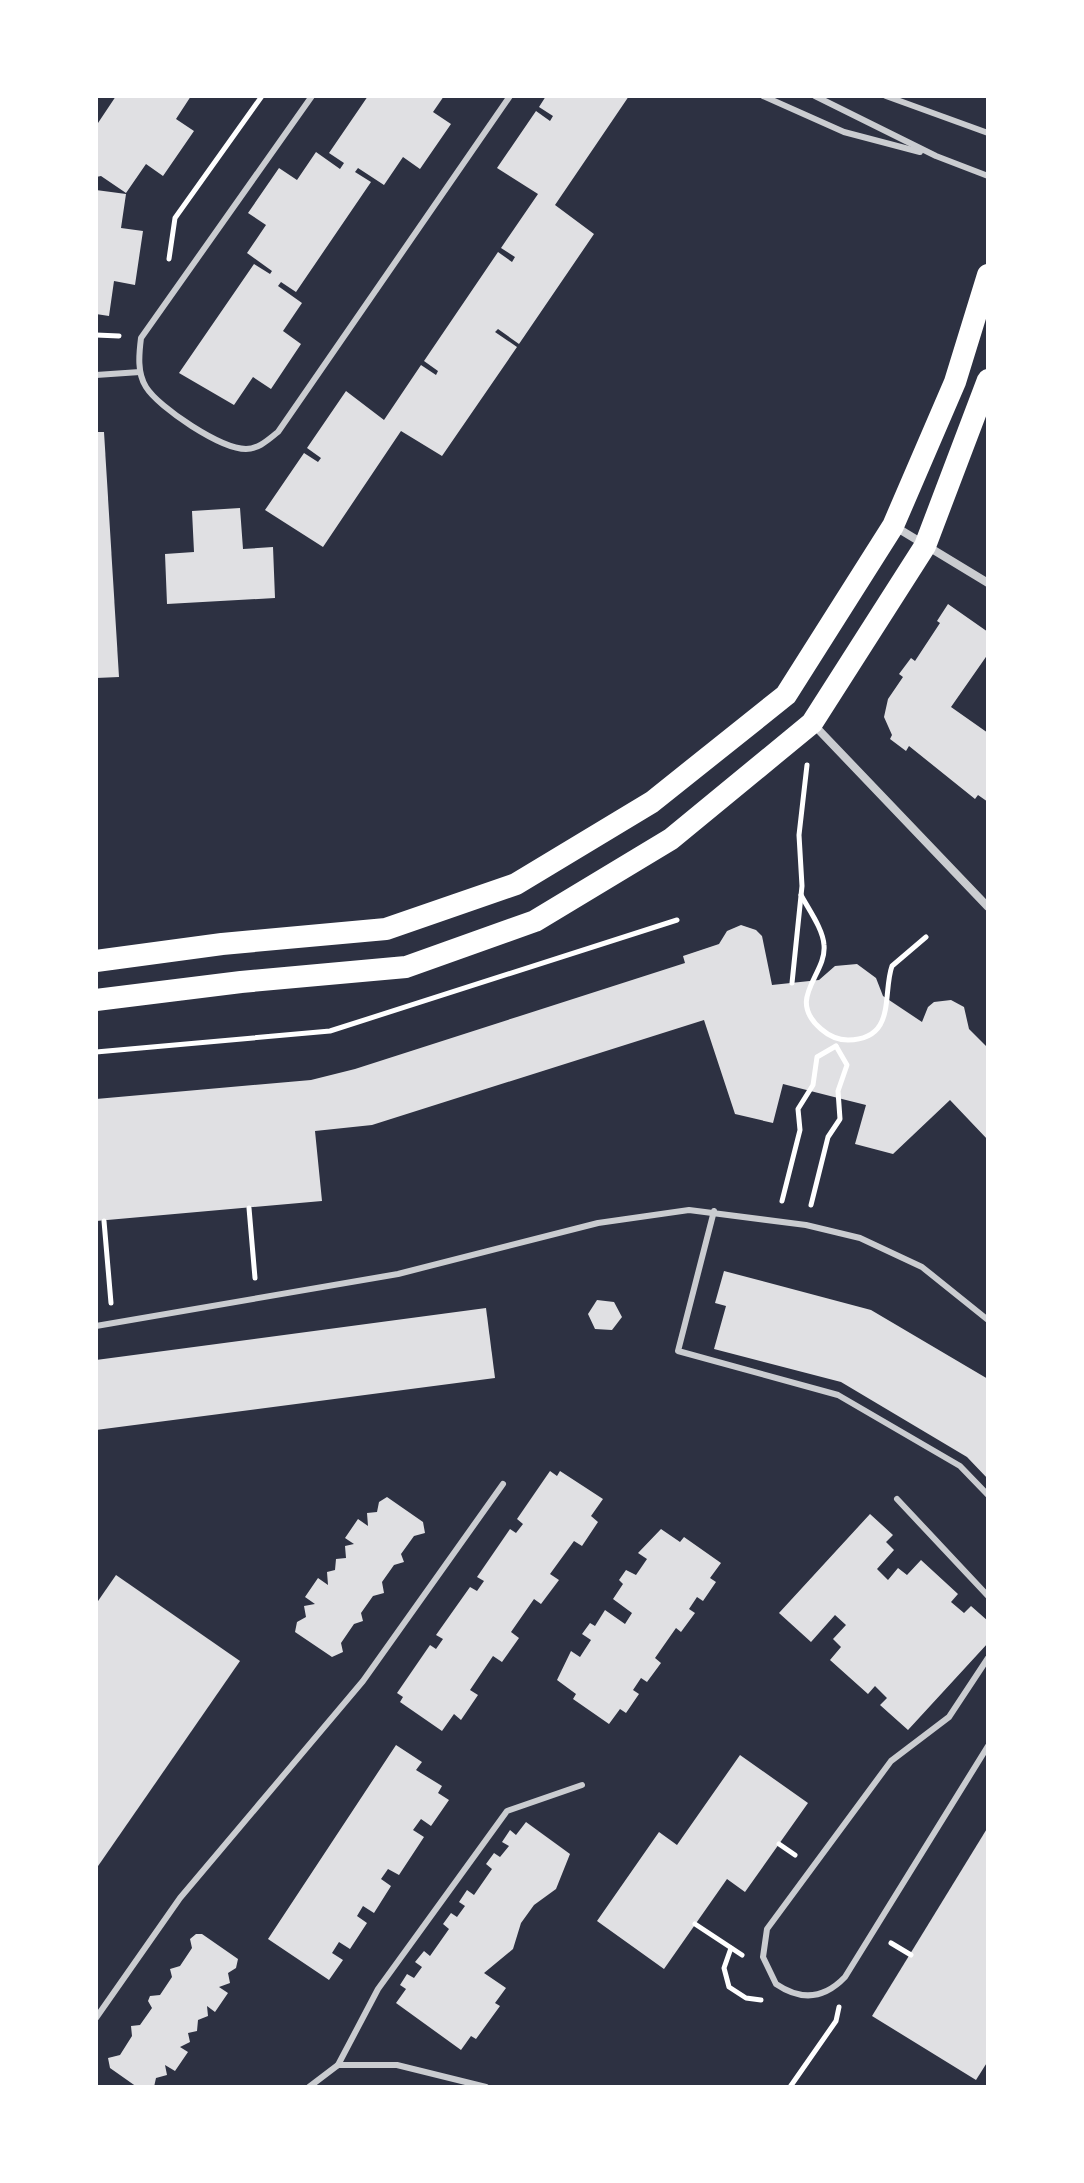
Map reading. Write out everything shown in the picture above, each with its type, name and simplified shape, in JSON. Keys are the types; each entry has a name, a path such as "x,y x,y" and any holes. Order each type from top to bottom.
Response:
{"highway":[{"path":"96,961 222,944 386,929 516,884 652,802 786,695 893,526 955,382 988,275"},
{"path":"96,1000 241,982 406,967 535,921 671,839 812,723 925,546 988,380"}],"street":[{"path":"893,526 988,583"},
{"path":"812,723 988,907"}],"lane":[{"path":"312,96 141,338 140,372 155,398 218,442 250,450 278,432 510,96"},
{"path":"763,96 844,132 936,156"},
{"path":"815,96 936,156 988,176"},
{"path":"886,96 988,133"},
{"path":"96,375 140,372"},
{"path":"96,1326 398,1274 611,1220 662,1211 714,1211 806,1225 860,1238 891,1251 951,1287 988,1320"},
{"path":"714,1211 678,1351 838,1395 960,1466 988,1495"},
{"path":"96,2018 180,1898 363,1681 503,1484"},
{"path":"897,1499 988,1596"},
{"path":"988,1658 949,1717 891,1761 767,1929 763,1943 767,1971 776,1984 789,1993 804,1997 820,1995 835,1988 845,1977 988,1746"},
{"path":"309,2087 338,2065 378,1989 507,1811 582,1785"},
{"path":"338,2065 397,2065 486,2087"}],"path":[{"path":"162,308 175,218 262,96"},
{"path":"792,983 801,895 799,835 812,723"},
{"path":"801,895 825,949 823,960 808,988 809,1014 816,1025 837,1043 847,1065 838,1091 840,1119 828,1137 806,1225"},
{"path":"777,1221 800,1130 798,1109 813,1085 817,1057 837,1043 866,1036 878,1027 890,1000 889,976 892,966 926,937"},
{"path":"249,1208 254,1264"},
{"path":"104,1221 109,1277"},
{"path":"695,1924 767,1971"},
{"path":"896,1946 911,1955"},
{"path":"731,1948 724,1968 725,1978 736,1993 760,2000 789,1993"},
{"path":"790,2087 836,2021"}],"building":[{"path":"116,96 191,96 176,119 194,131 163,176 146,164 126,193 101,176 96,177 96,126"},
{"path":"368,96 444,96 433,112 451,124 420,169 403,157 384,185 358,168 355,172 371,182 296,292 281,282 278,286 302,303 283,331 301,344 271,389 253,377 234,405 179,373 254,264 270,274 272,271 247,253 266,225 248,213 279,168 297,180 316,152 340,169 344,163 329,153"},
{"path":"546,96 629,96 555,205 594,234 519,344 498,329 495,332 517,347 442,456 401,431 323,547 265,510 304,453 318,462 321,458 307,448 346,391 384,420 421,365 436,375 438,371 424,361 498,252 512,262 515,257 501,248 538,194 497,168 536,111 550,121 553,116 539,107"},
{"path":"96,190 126,194 121,228 143,231 135,285 114,281 109,316 96,314"},
{"path":"96,432 104,432 119,677 96,678"},
{"path":"240,508 243,549 273,547 275,598 167,604 165,554 194,552 192,511"},
{"path":"948,604 988,632 988,654 951,707 988,733 988,802 978,795 975,799 909,746 906,751 890,739 892,735 884,717 888,699 903,677 899,674 911,658 915,661 940,623 937,621"},
{"path":"741,925 756,930 762,936 772,985 819,980 835,966 857,964 876,978 883,996 922,1022 928,1007 934,1002 951,1000 964,1007 969,1029 988,1048 988,1140 950,1100 893,1154 855,1144 866,1105 783,1084 773,1123 735,1114 704,1020 372,1125 315,1131 322,1201 96,1221 96,1099 311,1080 355,1069 685,963 683,956 719,944 727,931"},
{"path":"724,1271 871,1310 988,1379 988,1479 967,1457 841,1382 714,1349 726,1306 715,1303"},
{"path":"597,1300 614,1302 622,1317 612,1330 595,1329 588,1314"},
{"path":"486,1308 495,1378 96,1430 96,1360"},
{"path":"550,1471 557,1476 560,1471 603,1499 591,1516 598,1522 582,1546 574,1541 550,1574 559,1580 541,1604 534,1599 511,1632 519,1638 502,1662 493,1656 470,1690 478,1695 461,1720 454,1714 442,1731 400,1702 403,1697 397,1693 430,1645 436,1649 443,1639 436,1635 470,1587 477,1591 484,1581 477,1577 510,1529 516,1533 523,1524 517,1519"},
{"path":"387,1497 423,1522 425,1533 414,1536 401,1554 404,1562 394,1565 382,1582 384,1593 373,1596 361,1613 363,1621 354,1624 341,1643 343,1652 332,1657 295,1632 297,1622 306,1617 304,1606 315,1604 305,1597 318,1578 328,1585 327,1572 335,1570 336,1559 346,1558 345,1546 354,1544 345,1538 358,1519 368,1526 367,1513 377,1512 379,1502"},
{"path":"870,1514 893,1535 886,1542 894,1550 877,1569 888,1580 898,1568 907,1575 921,1560 958,1594 951,1602 964,1613 971,1606 988,1621 988,1643 908,1730 880,1705 887,1698 875,1686 868,1694 830,1660 841,1647 833,1639 846,1625 835,1615 811,1642 779,1613"},
{"path":"661,1529 680,1542 684,1537 721,1563 710,1578 716,1582 703,1601 697,1597 689,1609 695,1613 681,1632 676,1628 655,1658 661,1663 647,1682 641,1678 633,1690 639,1694 626,1713 620,1709 609,1724 573,1699 576,1694 557,1680 571,1651 580,1657 591,1640 582,1634 590,1623 595,1626 605,1610 625,1624 632,1613 613,1599 623,1584 619,1580 626,1570 636,1575 647,1559 638,1553"},
{"path":"116,1575 240,1661 96,1869 96,1604"},
{"path":"396,1745 422,1762 416,1770 442,1786 438,1793 449,1800 431,1826 421,1819 413,1830 424,1837 399,1875 388,1869 381,1879 391,1886 374,1913 363,1906 357,1916 367,1923 350,1949 339,1942 332,1953 343,1960 329,1980 268,1939"},
{"path":"740,1755 808,1803 745,1892 727,1879 664,1969 597,1921 659,1832 677,1845"},
{"path":"526,1822 570,1854 556,1889 534,1905 521,1923 513,1949 484,1973 506,1988 495,2003 500,2006 476,2039 471,2036 461,2050 396,2003 406,1989 400,1985 407,1974 414,1978 422,1967 415,1962 424,1951 430,1956 449,1929 443,1924 451,1913 457,1917 465,1906 459,1902 467,1890 474,1895 492,1869 486,1864 494,1853 500,1857 509,1846 502,1842 510,1830 516,1835"},
{"path":"988,1827 988,2061 976,2080 872,2016"},
{"path":"202,1934 238,1959 236,1968 228,1973 230,1983 219,1987 228,1993 215,2012 207,2006 208,2016 198,2020 197,2031 188,2033 190,2042 180,2047 188,2052 175,2071 165,2065 167,2075 156,2078 154,2087 137,2087 110,2068 108,2058 120,2055 132,2036 131,2026 140,2025 152,2008 148,2001 150,1996 160,1995 172,1977 170,1969 180,1966 192,1948 190,1939"}]}
